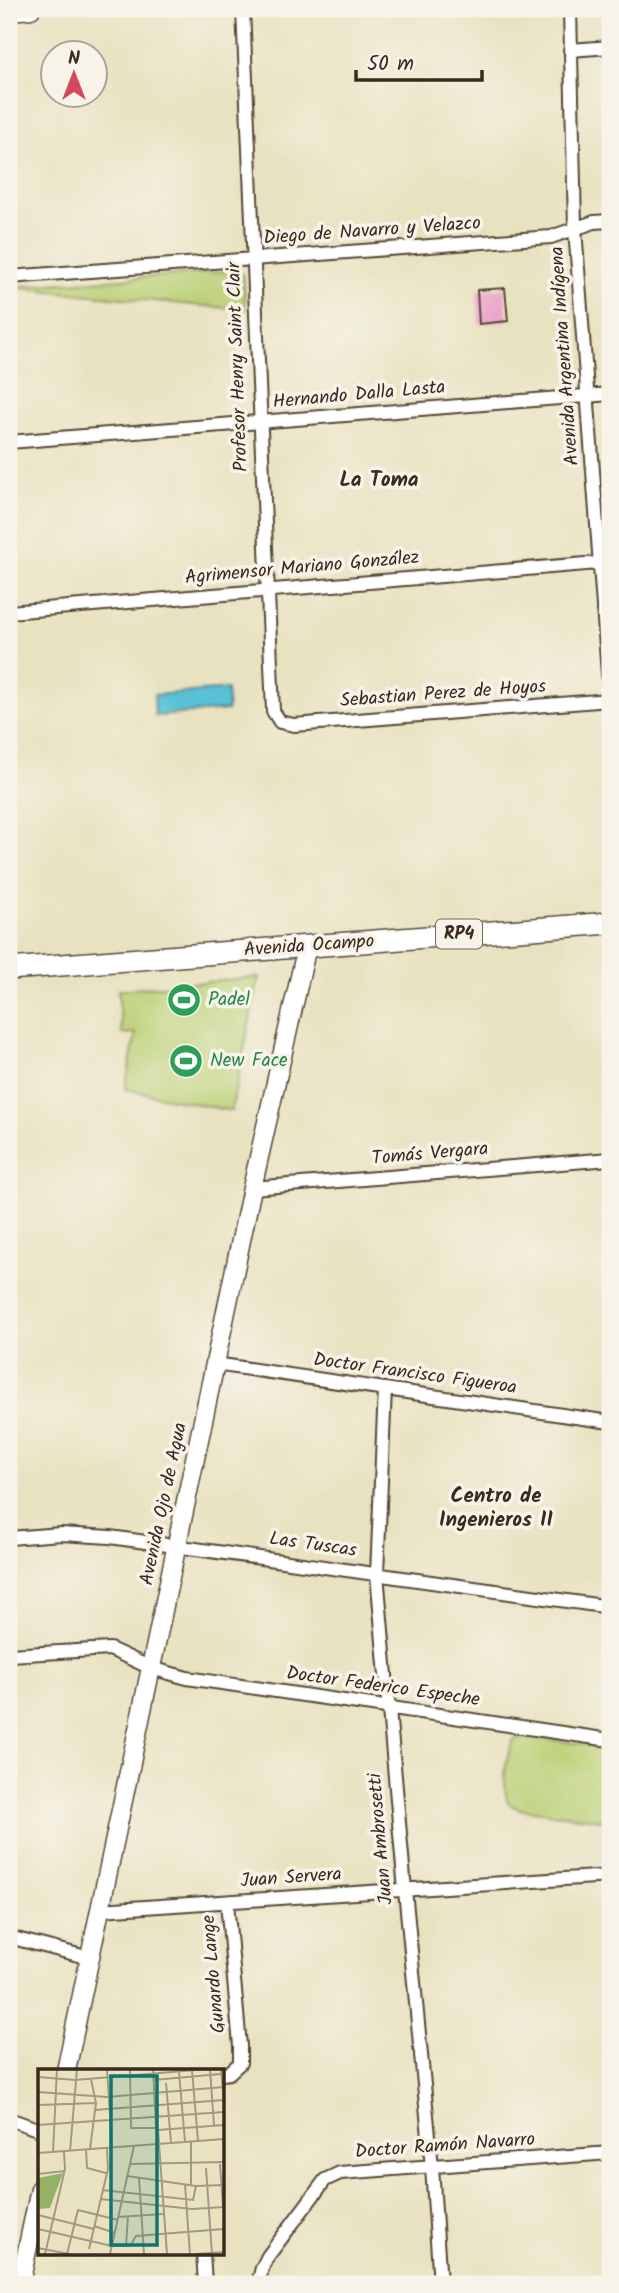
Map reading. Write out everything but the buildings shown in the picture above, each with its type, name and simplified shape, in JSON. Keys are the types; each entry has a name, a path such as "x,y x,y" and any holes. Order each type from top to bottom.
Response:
{"main road":[{"path":"9,11 31,9"},
{"name":"Avenida Ocampo","path":"10,969 610,923"},
{"name":"Avenida Ojo de Agua","path":"66,2069 252,1188 307,946"},
{"path":"20,2284 38,2198"}],"street":[{"name":"Profesor Henry Saint Clair","path":"243,9 273,711 281,722"},
{"name":"Avenida Argentina Indígena","path":"570,9 575,228 587,396 605,563 610,701"},
{"path":"570,50 610,47"},
{"name":"Diego de Navarro y Velazco","path":"9,276 551,237 594,222 610,220"},
{"name":"Hernando Dalla Lasta","path":"9,442 610,394"},
{"name":"Agrimensor Mariano González","path":"9,612 605,563"},
{"name":"Sebastian Perez de Hoyos","path":"281,722 294,725 610,701"},
{"path":"9,936 10,969"},
{"name":"Tomás Vergara","path":"252,1188 610,1158"},
{"name":"Doctor Francisco Figueroa","path":"215,1364 610,1422"},
{"name":"Juan Ambrosetti","path":"385,1389 377,1574 404,1890 432,2166 440,2284"},
{"name":"Las Tuscas","path":"9,1538 61,1534 110,1537 610,1607"},
{"name":"Doctor Federico Espeche","path":"9,1655 110,1649 151,1668 187,1678 610,1740"},
{"name":"Juan Servera","path":"100,1910 610,1876"},
{"name":"Gunardo Lange","path":"224,2074 229,2073 240,2063 227,1902"},
{"path":"9,1937 90,1958"},
{"path":"9,2119 38,2129"},
{"name":"Doctor Ramón Navarro","path":"258,2284 268,2256 325,2180 340,2173 610,2153"},
{"path":"203,2254 205,2284"}],"green space":[{"path":"232,271 242,274 245,310 9,287"},
{"name":"New Face","path":"259,977 231,1111 125,1089 136,1033 122,1034 118,990"},
{"path":"525,1736 610,1748 610,1821 519,1809 508,1803 505,1771 508,1754 514,1739"}],"water":[{"path":"227,689 228,710 155,716 154,695"}],"place":[{"name":"Padel","path":"184,1000"},
{"name":"New Face","path":"186,1061"}],"district":[{"name":"La Toma","path":"379,480"},
{"name":"Centro de Ingenieros II","path":"496,1508"}]}
